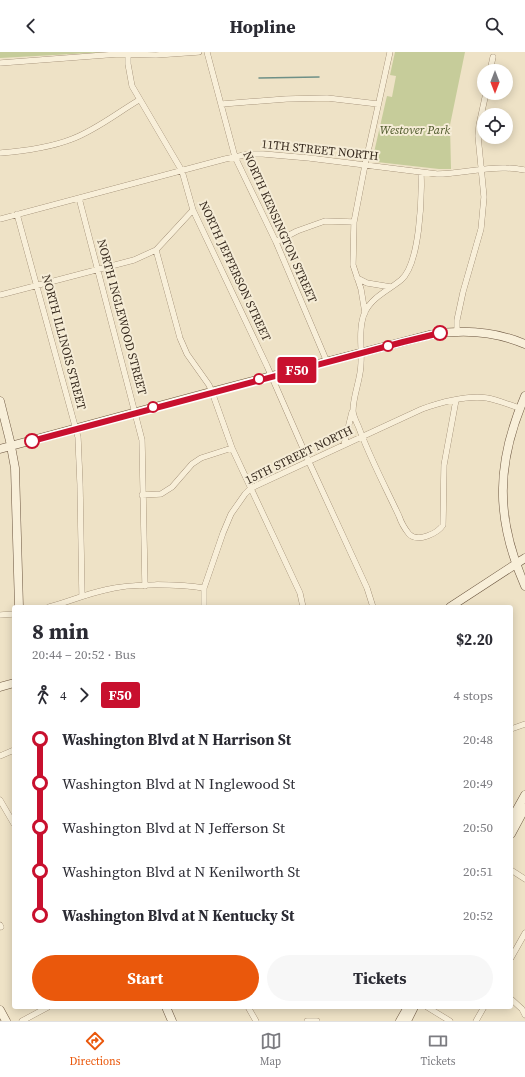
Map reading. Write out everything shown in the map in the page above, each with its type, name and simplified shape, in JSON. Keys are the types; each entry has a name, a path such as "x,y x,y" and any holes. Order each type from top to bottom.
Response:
{"street":[{"path":"0,63 119,54 156,55 199,52"},
{"name":"NORTH KENSINGTON STREET","path":"207,52 235,157 276,242 328,362"},
{"path":"365,313 361,289 353,265 354,222 390,52"},
{"name":"NORTH JEFFERSON STREET","path":"128,55 132,86 182,170 193,210 272,376 309,462 367,588 372,605"},
{"path":"492,64 493,57"},
{"path":"222,104 286,99 327,98 378,104"},
{"path":"0,154 29,150 72,139 88,132 139,100"},
{"path":"457,332 457,320 463,292 481,229 484,197 478,136 484,100"},
{"name":"11TH STREET NORTH","path":"0,219 182,170 235,157 263,154 365,165 421,173 453,174 481,169 506,168 525,170"},
{"path":"344,445 362,364 361,333 365,313 370,304 402,280 408,271 418,238 422,196 421,173"},
{"name":"NORTH INGLEWOOD STREET","path":"79,198 142,440 145,586"},
{"path":"0,295 134,260 156,250 193,210"},
{"name":"NORTH ILLINOIS STREET","path":"17,214 79,443 82,596"},
{"path":"276,242 297,231 325,222 354,222"},
{"path":"156,250 180,338 196,369 209,384 232,448 300,593 303,605"},
{"path":"357,278 367,283 391,287"},
{"path":"0,449 429,335 457,332 487,333 502,336 525,344"},
{"path":"525,396 508,442 503,472 506,524 516,563 525,586"},
{"name":"15TH STREET NORTH","path":"204,588 231,514 251,488 424,409 456,400 476,397 487,398 520,408"},
{"path":"352,412 400,519 410,535 416,537 427,536 439,531 443,525 444,465 456,400"},
{"path":"0,401 12,446 15,468 19,605"},
{"path":"142,496 161,494 172,488 192,464 201,458 232,448"},
{"path":"453,605 525,558"},
{"path":"516,563 525,578"},
{"path":"55,605 106,589 145,586 204,588 204,605"},
{"path":"0,615 12,614"},
{"path":"0,686 12,683"},
{"path":"513,728 525,724"},
{"path":"0,756 12,751"},
{"path":"513,816 525,795"},
{"path":"0,800 12,821"},
{"path":"513,830 525,808"},
{"path":"513,871 525,879"},
{"path":"513,954 525,933"},
{"path":"513,1001 522,1009 525,1015"},
{"path":"22,1021 44,1009"},
{"path":"167,1009 172,1021"},
{"path":"249,1009 256,1021"},
{"path":"400,1021 407,1009"},
{"path":"407,1021 413,1009"},
{"path":"430,1009 450,1021"},
{"path":"476,1021 483,1009"},
{"path":"0,1010 6,1021"},
{"path":"307,1021 317,1021"}],"green space":[{"path":"0,52 108,52 0,58"},
{"name":"Westover Park","path":"395,52 465,52 450,125 451,169 377,162 373,157 387,96 392,97 396,76 390,75"}],"waterway":[{"path":"259,78 319,77"}],"bus line":[{"name":"F50","path":"32,441 135,412 440,333"}]}
